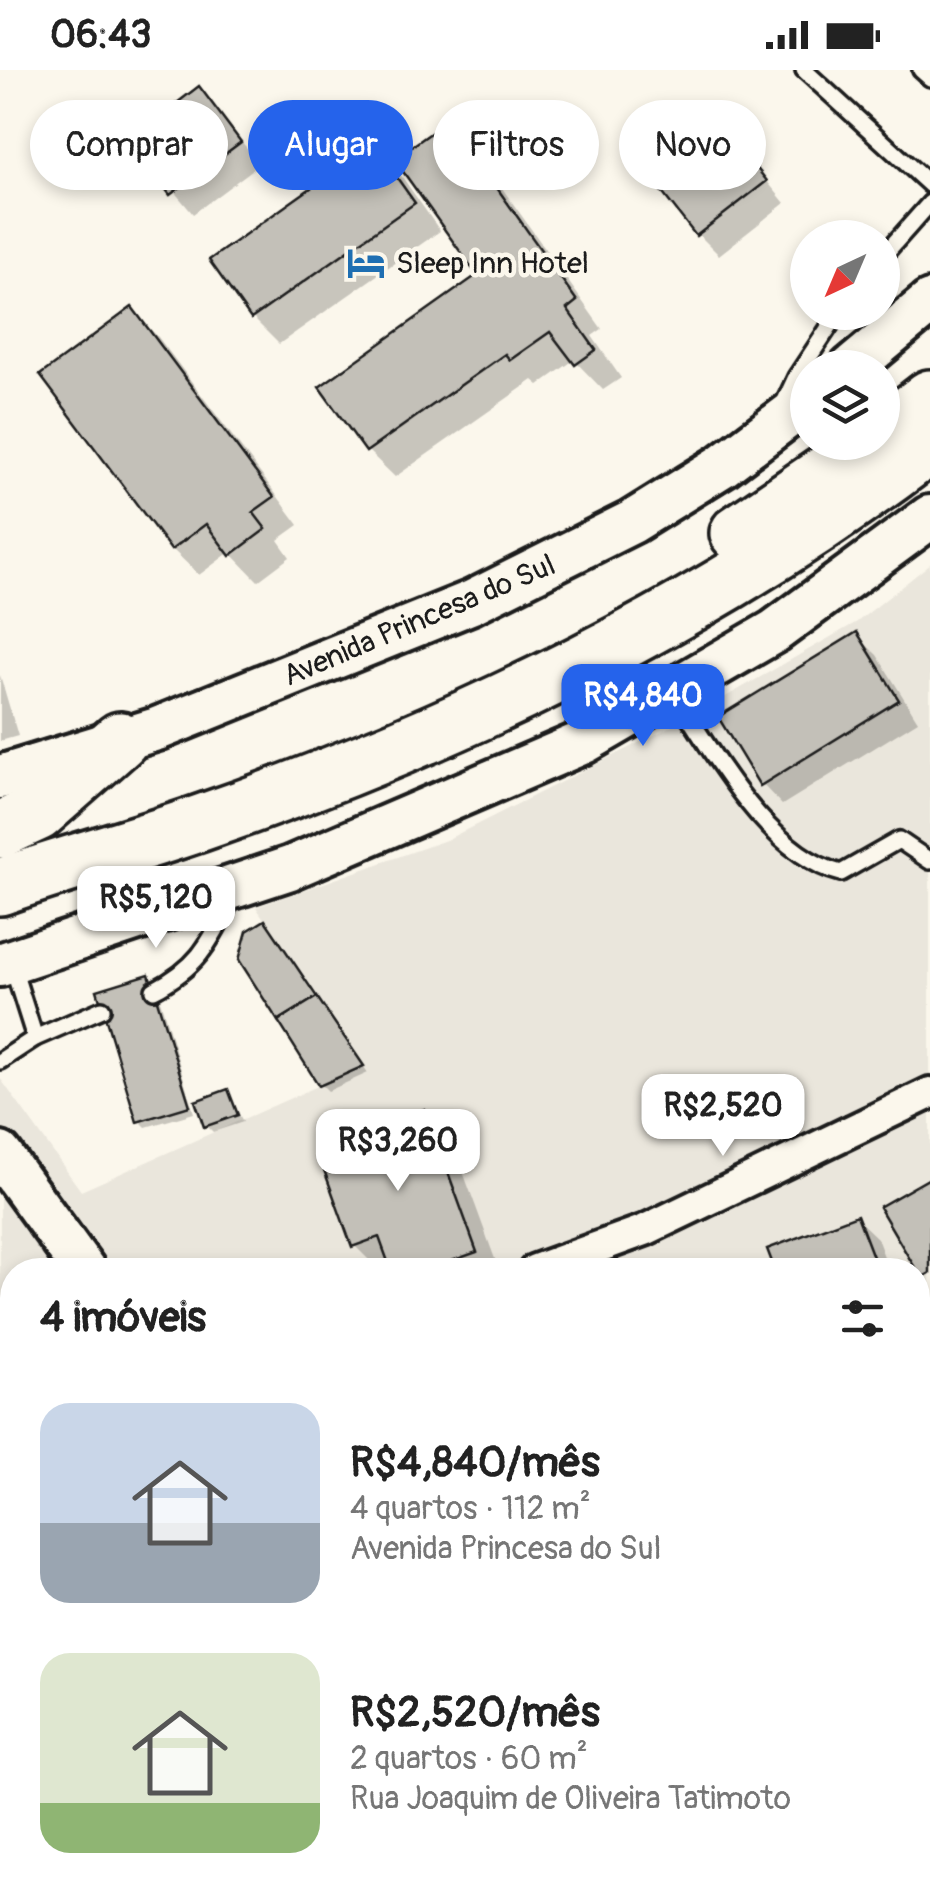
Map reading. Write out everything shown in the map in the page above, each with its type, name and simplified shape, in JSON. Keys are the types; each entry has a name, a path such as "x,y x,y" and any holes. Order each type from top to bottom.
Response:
{"highway":[{"path":"900,420 930,398"},
{"path":"0,886 210,820 574,670 829,519 930,445"},
{"path":"0,856 401,707 555,638 682,571 845,460"},
{"path":"0,830 37,814 120,740"}],"main road":[{"path":"873,350 930,302"},
{"name":"Avenida Princesa do Sul","path":"0,777 120,740 370,644 560,560 647,513 790,415"},
{"path":"5,963 290,868 584,742 775,631 930,517"},
{"path":"0,1154 75,1258"}],"street":[{"path":"567,1258 645,1230 930,1093"}],"lane":[{"path":"804,70 930,186"},
{"path":"921,70 930,78"},
{"path":"900,237 930,203"},
{"path":"672,690 780,839 814,866 841,873 899,840 930,861"},
{"path":"154,990 184,974 204,955 239,885"},
{"path":"5,963 35,1038"},
{"path":"0,1061 35,1038 102,1009"}],"shaded area":[{"path":"930,564 930,1258 0,1258 0,1078 81,1191 363,1066 256,907 446,840 692,716 857,622"}],"building":[{"path":"199,86 210,100 181,100"},
{"path":"228,125 241,142 228,152"},
{"path":"433,131 433,190 499,190 577,301 567,309 596,350 575,365 550,332 510,360 505,354 366,452 319,387 477,275 413,186 413,146"},
{"path":"308,190 406,190 415,203 251,319 209,260"},
{"path":"660,190 755,190 696,236"},
{"path":"132,307 274,497 253,512 266,529 230,556 206,524 171,550 40,375"},
{"path":"857,632 899,700 760,786 718,717"},
{"path":"265,920 317,997 278,1021 239,960 247,931"},
{"path":"149,974 190,1106 137,1122 97,990"},
{"path":"317,997 364,1066 319,1086 278,1021"},
{"path":"228,1089 238,1115 204,1127 195,1101"},
{"path":"425,1109 477,1252 460,1258 387,1258 379,1237 352,1247 316,1148"},
{"path":"930,1178 930,1258 909,1258 879,1207"},
{"path":"857,1215 873,1258 770,1258 767,1249"}],"place":[{"name":"Sleep Inn Hotel","path":"366,263"}]}
